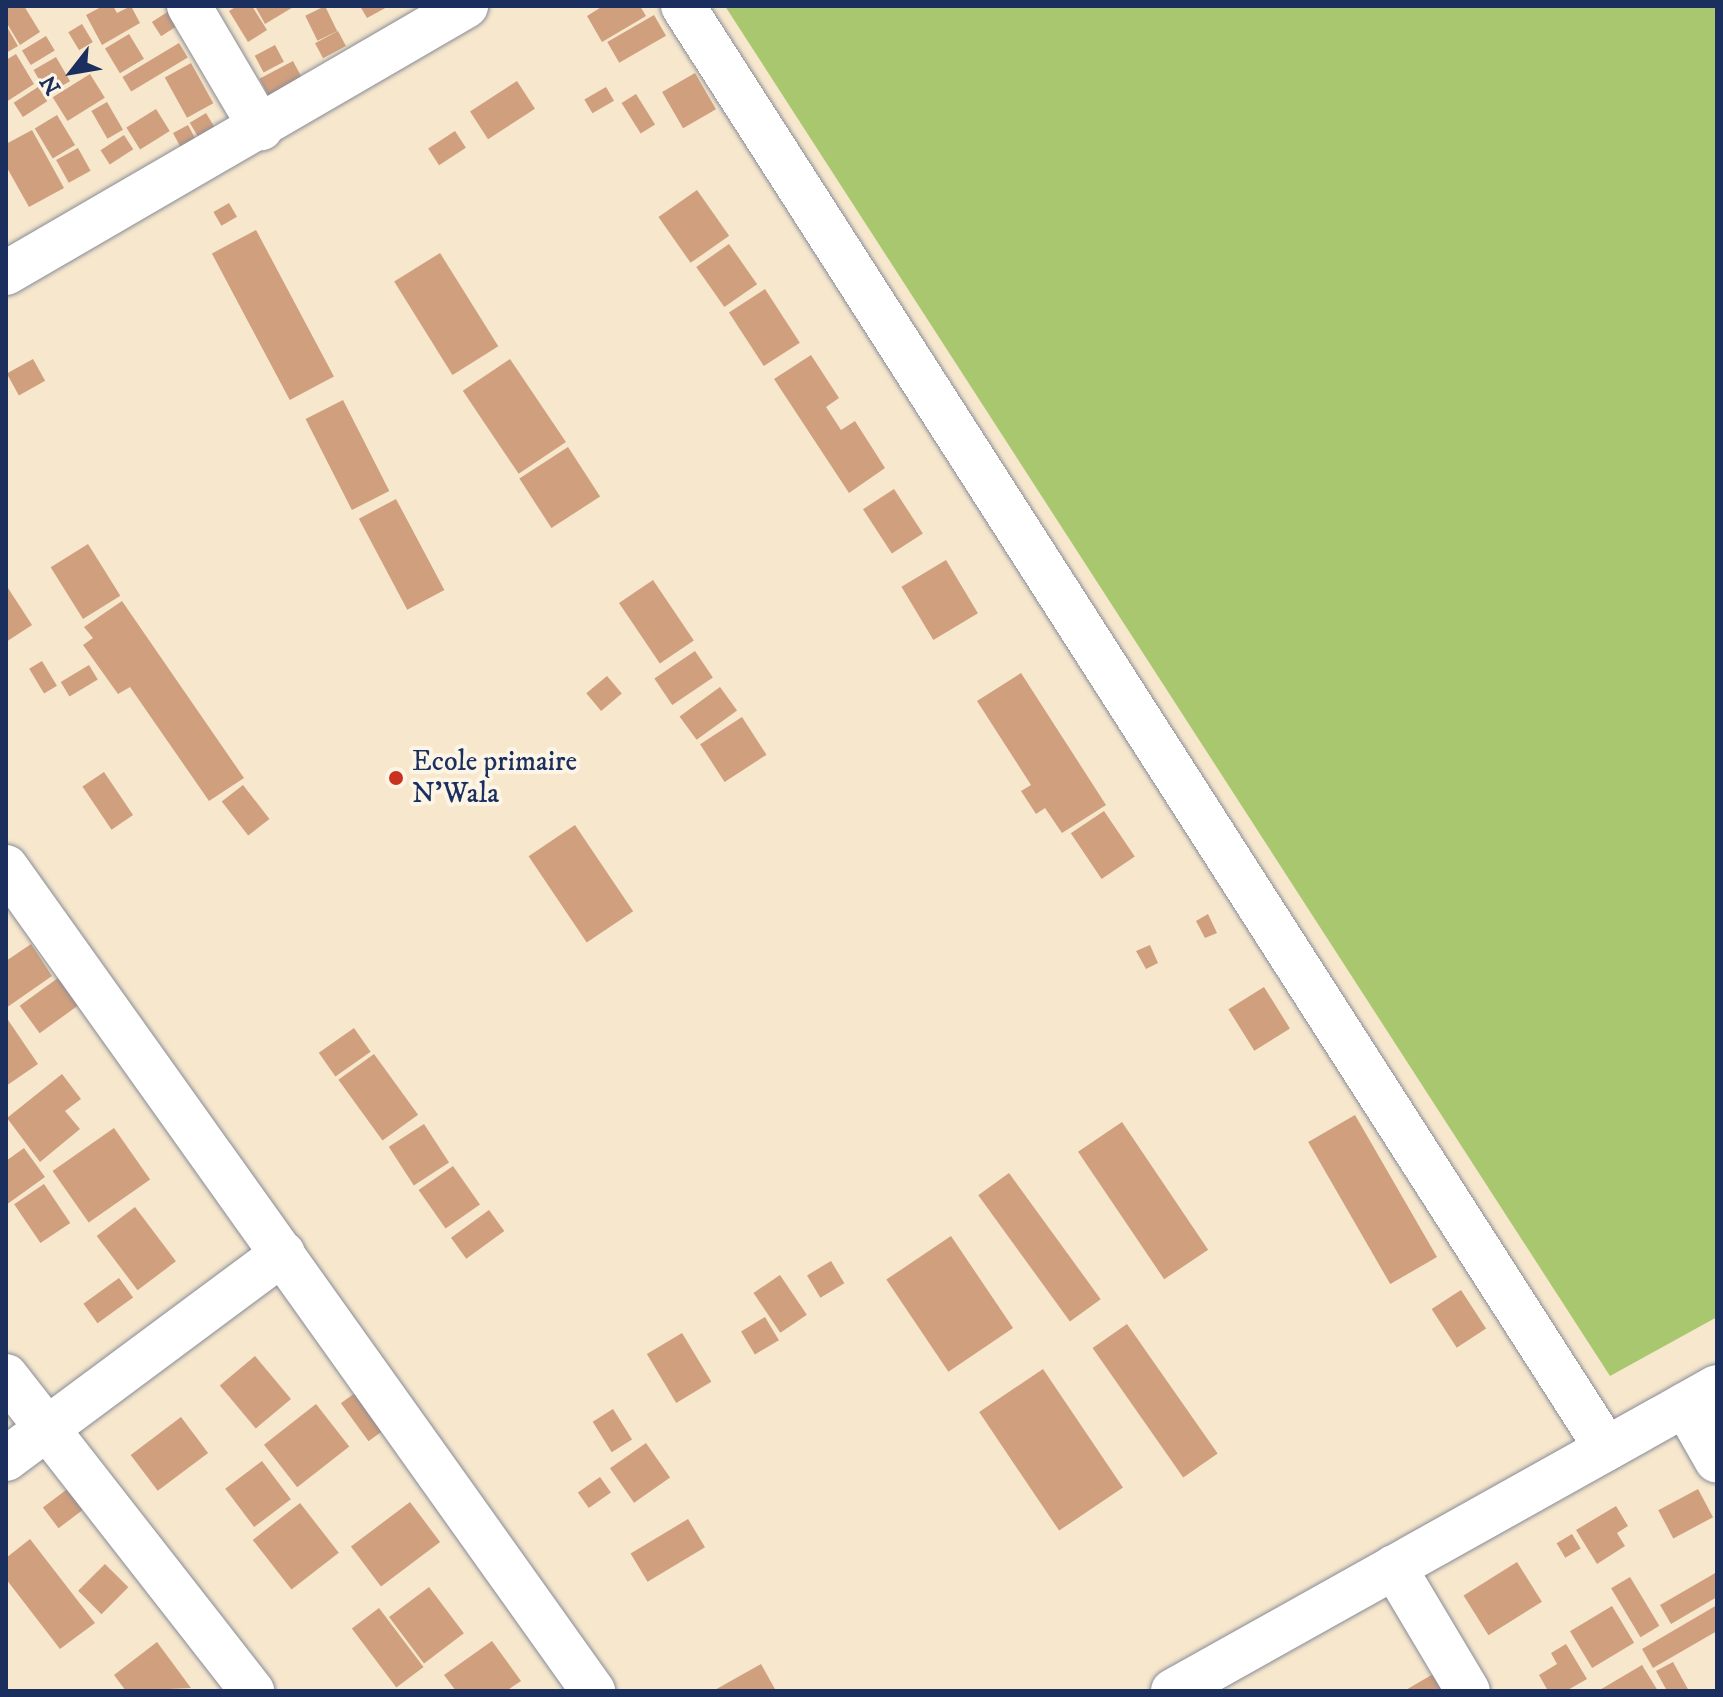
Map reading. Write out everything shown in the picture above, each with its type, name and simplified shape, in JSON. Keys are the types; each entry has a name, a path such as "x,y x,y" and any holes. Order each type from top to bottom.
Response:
{"street":[{"path":"189,6 261,128"},
{"path":"6,273 261,128 466,6"},
{"path":"683,6 1607,1449"},
{"path":"6,867 593,1691"},
{"path":"6,1459 283,1253"},
{"path":"6,1376 252,1691"},
{"path":"1173,1691 1701,1396 1717,1461"},
{"path":"1394,1567 1468,1691"}],"green space":[{"path":"725,6 1717,6 1717,1317 1610,1376"}],"building":[{"path":"6,6 24,6 40,32 20,45 6,22"},
{"path":"103,6 113,6 117,13 131,6 140,23 102,45 86,15"},
{"path":"237,6 252,6 267,30 248,42 229,11"},
{"path":"255,6 295,6 265,24"},
{"path":"325,6 337,31 318,41 305,16"},
{"path":"360,6 389,6 367,18"},
{"path":"603,6 640,6 646,16 602,42 587,16"},
{"path":"172,9 181,23 161,36 152,22"},
{"path":"654,15 666,36 619,63 607,42"},
{"path":"82,24 93,42 79,50 68,32"},
{"path":"6,25 18,46 6,53"},
{"path":"338,31 346,46 323,58 315,43"},
{"path":"129,34 144,59 120,73 105,48"},
{"path":"46,36 55,51 31,65 22,50"},
{"path":"179,43 188,58 131,92 122,77"},
{"path":"275,45 284,62 264,73 255,56"},
{"path":"16,54 34,84 6,102 6,60"},
{"path":"56,57 70,81 47,94 33,70"},
{"path":"293,61 304,82 271,100 259,79"},
{"path":"191,63 213,103 187,118 165,78"},
{"path":"695,73 716,109 683,128 662,92"},
{"path":"90,74 105,98 68,121 53,97"},
{"path":"517,81 535,109 488,139 470,111"},
{"path":"38,87 47,101 23,117 14,103"},
{"path":"606,87 614,101 592,113 584,100"},
{"path":"636,94 655,125 641,134 622,103"},
{"path":"107,102 123,130 107,139 91,111"},
{"path":"156,109 170,131 140,150 126,128"},
{"path":"206,113 218,133 202,143 190,123"},
{"path":"57,115 75,145 53,158 35,128"},
{"path":"188,125 198,144 183,152 173,133"},
{"path":"32,130 64,188 29,207 6,166 6,144"},
{"path":"455,131 466,148 439,165 428,148"},
{"path":"124,135 133,149 110,165 101,150"},
{"path":"78,148 91,171 69,183 56,160"},
{"path":"697,190 729,236 691,263 658,217"},
{"path":"229,203 237,217 221,226 213,212"},
{"path":"256,230 334,377 290,400 212,253"},
{"path":"729,244 757,284 724,307 696,267"},
{"path":"440,253 498,346 452,375 394,282"},
{"path":"765,289 800,343 764,366 729,312"},
{"path":"811,355 839,398 826,407 841,430 855,421 885,468 849,493 774,379"},
{"path":"33,359 45,381 19,395 7,374"},
{"path":"510,359 566,442 519,474 463,391"},
{"path":"343,400 389,491 352,510 306,419"},
{"path":"568,447 600,496 551,528 519,479"},
{"path":"894,489 923,533 892,554 863,509"},
{"path":"396,499 444,590 407,610 359,519"},
{"path":"88,544 120,596 83,619 51,567"},
{"path":"946,560 978,613 933,640 901,587"},
{"path":"653,580 694,641 660,663 619,603"},
{"path":"6,585 32,625 6,642"},
{"path":"122,601 244,778 209,801 130,687 118,694 83,645 93,638 84,627"},
{"path":"695,651 713,678 672,705 654,678"},
{"path":"42,661 57,686 44,694 29,669"},
{"path":"89,665 98,680 69,697 61,682"},
{"path":"1021,673 1106,805 1062,833 1045,808 1036,814 1021,791 1031,785 977,701"},
{"path":"607,676 622,694 601,711 586,693"},
{"path":"720,687 737,710 697,740 680,716"},
{"path":"742,717 767,755 725,782 700,744"},
{"path":"104,772 133,815 112,830 82,787"},
{"path":"243,785 269,819 248,836 222,802"},
{"path":"1104,811 1135,857 1102,879 1071,833"},
{"path":"575,825 633,911 587,943 529,856"},
{"path":"1208,914 1217,933 1205,938 1196,921"},
{"path":"31,944 52,976 6,1008 6,961"},
{"path":"1150,945 1158,963 1146,969 1136,951"},
{"path":"69,970 89,998 40,1033 20,1006"},
{"path":"1264,987 1290,1029 1254,1051 1228,1009"},
{"path":"6,1017 38,1064 6,1086"},
{"path":"354,1028 371,1052 335,1076 319,1053"},
{"path":"374,1054 418,1115 382,1141 338,1080"},
{"path":"62,1074 81,1099 65,1111 80,1129 40,1162 7,1118"},
{"path":"1355,1115 1437,1257 1390,1284 1308,1142"},
{"path":"1122,1122 1208,1250 1164,1279 1078,1152"},
{"path":"424,1124 449,1163 414,1185 389,1147"},
{"path":"114,1128 150,1180 89,1223 53,1171"},
{"path":"24,1148 45,1177 6,1205 6,1161"},
{"path":"453,1166 480,1205 446,1229 419,1190"},
{"path":"1009,1173 1101,1299 1070,1322 978,1195"},
{"path":"44,1184 70,1223 40,1243 14,1204"},
{"path":"135,1207 176,1261 138,1290 97,1236"},
{"path":"489,1210 504,1231 466,1259 451,1238"},
{"path":"951,1236 1013,1328 948,1372 886,1280"},
{"path":"831,1261 844,1283 820,1298 807,1275"},
{"path":"780,1275 807,1315 780,1333 753,1293"},
{"path":"119,1278 133,1297 98,1323 83,1304"},
{"path":"1461,1290 1486,1329 1457,1348 1432,1309"},
{"path":"765,1317 779,1340 755,1355 741,1331"},
{"path":"1127,1324 1218,1453 1183,1478 1093,1348"},
{"path":"682,1333 711,1382 676,1403 647,1354"},
{"path":"255,1356 291,1399 256,1428 220,1386"},
{"path":"1043,1369 1123,1488 1059,1531 979,1412"},
{"path":"370,1382 398,1420 369,1441 341,1403"},
{"path":"316,1404 349,1447 297,1487 264,1445"},
{"path":"613,1409 632,1440 612,1452 593,1422"},
{"path":"181,1417 208,1453 158,1491 131,1455"},
{"path":"646,1443 670,1477 634,1503 610,1468"},
{"path":"262,1461 291,1499 254,1527 225,1489"},
{"path":"600,1477 611,1493 589,1508 578,1492"},
{"path":"70,1487 86,1508 58,1528 43,1507"},
{"path":"1698,1489 1713,1517 1673,1538 1658,1510"},
{"path":"410,1502 440,1542 381,1586 351,1547"},
{"path":"300,1503 339,1553 292,1590 253,1540"},
{"path":"1616,1506 1628,1526 1617,1533 1625,1546 1597,1564 1576,1530"},
{"path":"688,1519 705,1547 648,1582 631,1554"},
{"path":"1572,1534 1581,1549 1565,1558 1557,1543"},
{"path":"30,1539 95,1623 60,1649 6,1579 6,1558"},
{"path":"1517,1562 1542,1602 1488,1635 1464,1595"},
{"path":"105,1564 128,1587 101,1614 78,1591"},
{"path":"1717,1572 1717,1597 1671,1624 1660,1605"},
{"path":"1630,1577 1659,1626 1640,1637 1611,1588"},
{"path":"429,1587 464,1633 424,1663 389,1617"},
{"path":"1717,1605 1717,1631 1653,1668 1642,1649"},
{"path":"1612,1606 1634,1643 1592,1668 1570,1631"},
{"path":"379,1608 424,1667 396,1688 352,1628"},
{"path":"492,1641 521,1681 506,1691 456,1691 444,1675"},
{"path":"157,1642 191,1688 126,1691 114,1675"},
{"path":"1566,1644 1587,1679 1566,1691 1548,1691 1539,1675 1557,1664 1551,1653"},
{"path":"1673,1662 1689,1691 1667,1691 1656,1671"},
{"path":"761,1664 776,1691 713,1691"},
{"path":"1642,1665 1658,1691 1598,1691"},
{"path":"1435,1673 1446,1691 1404,1691"}],"place":[{"name":"Ecole primaire N'Wala","path":"396,778"}]}
